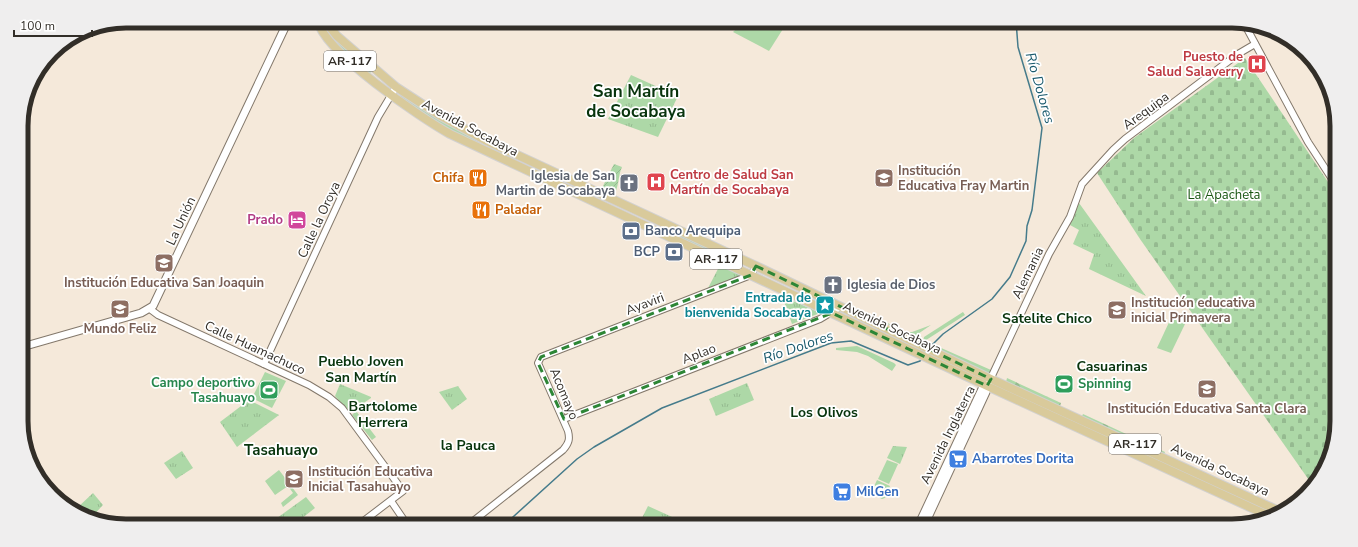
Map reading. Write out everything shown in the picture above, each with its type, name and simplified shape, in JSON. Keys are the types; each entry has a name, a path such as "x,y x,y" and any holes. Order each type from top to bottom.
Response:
{"main road":[{"name":"La Unión","path":"150,309 159,296 285,28"},
{"name":"Avenida Socabaya","path":"320,28 334,46 390,96 450,134 832,313 932,355 1264,514"},
{"name":"Avenida Socabaya","path":"331,28 337,36 396,87 439,115 485,140 756,266 840,307 919,349"},
{"path":"28,345 141,313 150,309"},
{"name":"Avenida Socabaya","path":"989,382 1275,509"},
{"name":"Avenida Inglaterra","path":"921,519 982,389 989,382"},
{"name":"Avenida Inglaterra","path":"927,519 986,392 989,382"}],"street":[{"path":"1247,29 1308,142 1330,176"},
{"name":"Arequipa","path":"1092,172 1125,139 1238,54 1255,44"},
{"name":"Calle la Oroya","path":"264,364 378,117 396,87"},
{"name":"Alemania","path":"989,382 1049,254 1070,217 1082,184 1092,172"},
{"path":"751,275 756,266"},
{"name":"Ayaviri","path":"538,360 541,357 578,342 751,275"},
{"name":"Aplao","path":"564,419 832,313 840,307"},
{"name":"Calle Huamachuco","path":"150,309 158,315 309,385 336,403 370,445 403,490 391,501"},
{"name":"Acomayo","path":"476,519 564,450 570,438 564,419 538,360"},
{"path":"367,519 391,501 403,519"}],"highlighted area":[{"path":"756,266 991,379 987,386 832,313 564,419 538,363 541,357 751,275"}],"green space":[{"path":"737,28 784,28 769,51 733,32"},
{"path":"333,36 372,71 369,74 331,39"},
{"name":"La Apacheta","path":"1245,58 1330,185 1330,421 1325,452 1310,481 1140,239 1097,173 1134,138"},
{"path":"631,75 678,96 658,137 608,119"},
{"path":"401,95 511,155 509,159 461,136 398,98"},
{"path":"614,164 622,167 615,193 602,188"},
{"path":"1079,203 1146,296 1089,269 1094,254 1073,244 1079,230 1070,225"},
{"path":"662,225 722,253 719,258 660,229"},
{"path":"720,265 742,276 707,290"},
{"path":"782,296 820,313 792,324"},
{"path":"963,312 965,315 923,342 924,337"},
{"path":"1171,318 1185,324 1171,353 1157,348"},
{"path":"884,321 904,332 912,332 931,325 912,338 883,324"},
{"path":"857,346 896,365 892,371 868,356 857,352 836,350 836,348"},
{"path":"939,347 991,370 990,374 988,375 937,350"},
{"name":"Campo deportivo Tasahuayo","path":"265,372 286,381 272,408 252,398"},
{"path":"1007,378 1061,403 1060,406 1006,382"},
{"path":"747,383 754,400 716,416 709,399"},
{"path":"340,384 371,398 349,413 335,396"},
{"path":"458,386 467,399 452,410 439,392"},
{"path":"249,400 279,415 237,447 220,422"},
{"path":"356,411 376,437 372,440 352,415"},
{"path":"1083,414 1165,452 1164,454 1082,416"},
{"path":"893,446 907,447 900,464 887,458"},
{"path":"182,451 193,468 176,479 164,463"},
{"path":"887,460 898,464 889,484 878,479"},
{"path":"279,470 298,495 283,507 281,503 293,493 288,486 275,495 265,481"},
{"path":"877,480 890,486 885,498 882,499 871,493"},
{"path":"93,493 103,505 95,514 79,506"},
{"path":"306,497 315,508 301,519 276,519"},
{"path":"648,506 677,519 642,519"}],"waterway":[{"name":"Río Dolores","path":"930,347 943,334 992,299 1010,277 1026,241 1027,226 1032,210 1042,128 1018,47 1017,28"},
{"name":"Río Dolores","path":"511,519 577,459 594,447 662,408 831,343 851,341 908,365 920,361 922,358"}],"place":[{"name":"Puesto de Salud Salaverry","path":"1257,64"},
{"name":"Chifa","path":"478,178"},
{"name":"Institución Educativa Fray Martin","path":"884,178"},
{"name":"Centro de Salud San Martín de Socabaya","path":"656,182"},
{"name":"Iglesia de San Martin de Socabaya","path":"629,183"},
{"name":"Paladar","path":"481,210"},
{"name":"Prado","path":"297,220"},
{"name":"Banco Arequipa","path":"631,231"},
{"name":"BCP","path":"674,252"},
{"name":"Institución Educativa San Joaquin","path":"164,263"},
{"name":"Iglesia de Dios","path":"833,285"},
{"name":"Entrada de bienvenida Socabaya","path":"825,305"},
{"name":"Mundo Feliz","path":"120,309"},
{"name":"Institución educativa inicial Primavera","path":"1117,310"},
{"name":"Spinning","path":"1064,384"},
{"name":"Institución Educativa Santa Clara","path":"1207,389"},
{"name":"Campo deportivo Tasahuayo","path":"269,390"},
{"name":"Abarrotes Dorita","path":"958,459"},
{"name":"Institución Educativa Inicial Tasahuayo","path":"294,479"},
{"name":"MilGen","path":"842,492"}],"district":[{"name":"San Martín de Socabaya","path":"636,101"},
{"name":"Satelite Chico","path":"1047,318"},
{"name":"Casuarinas","path":"1112,366"},
{"name":"Pueblo Joven San Martín","path":"361,370"},
{"name":"Los Olivos","path":"824,412"},
{"name":"Bartolome Herrera","path":"383,414"},
{"name":"la Pauca","path":"468,445"},
{"name":"Tasahuayo","path":"281,450"}]}
